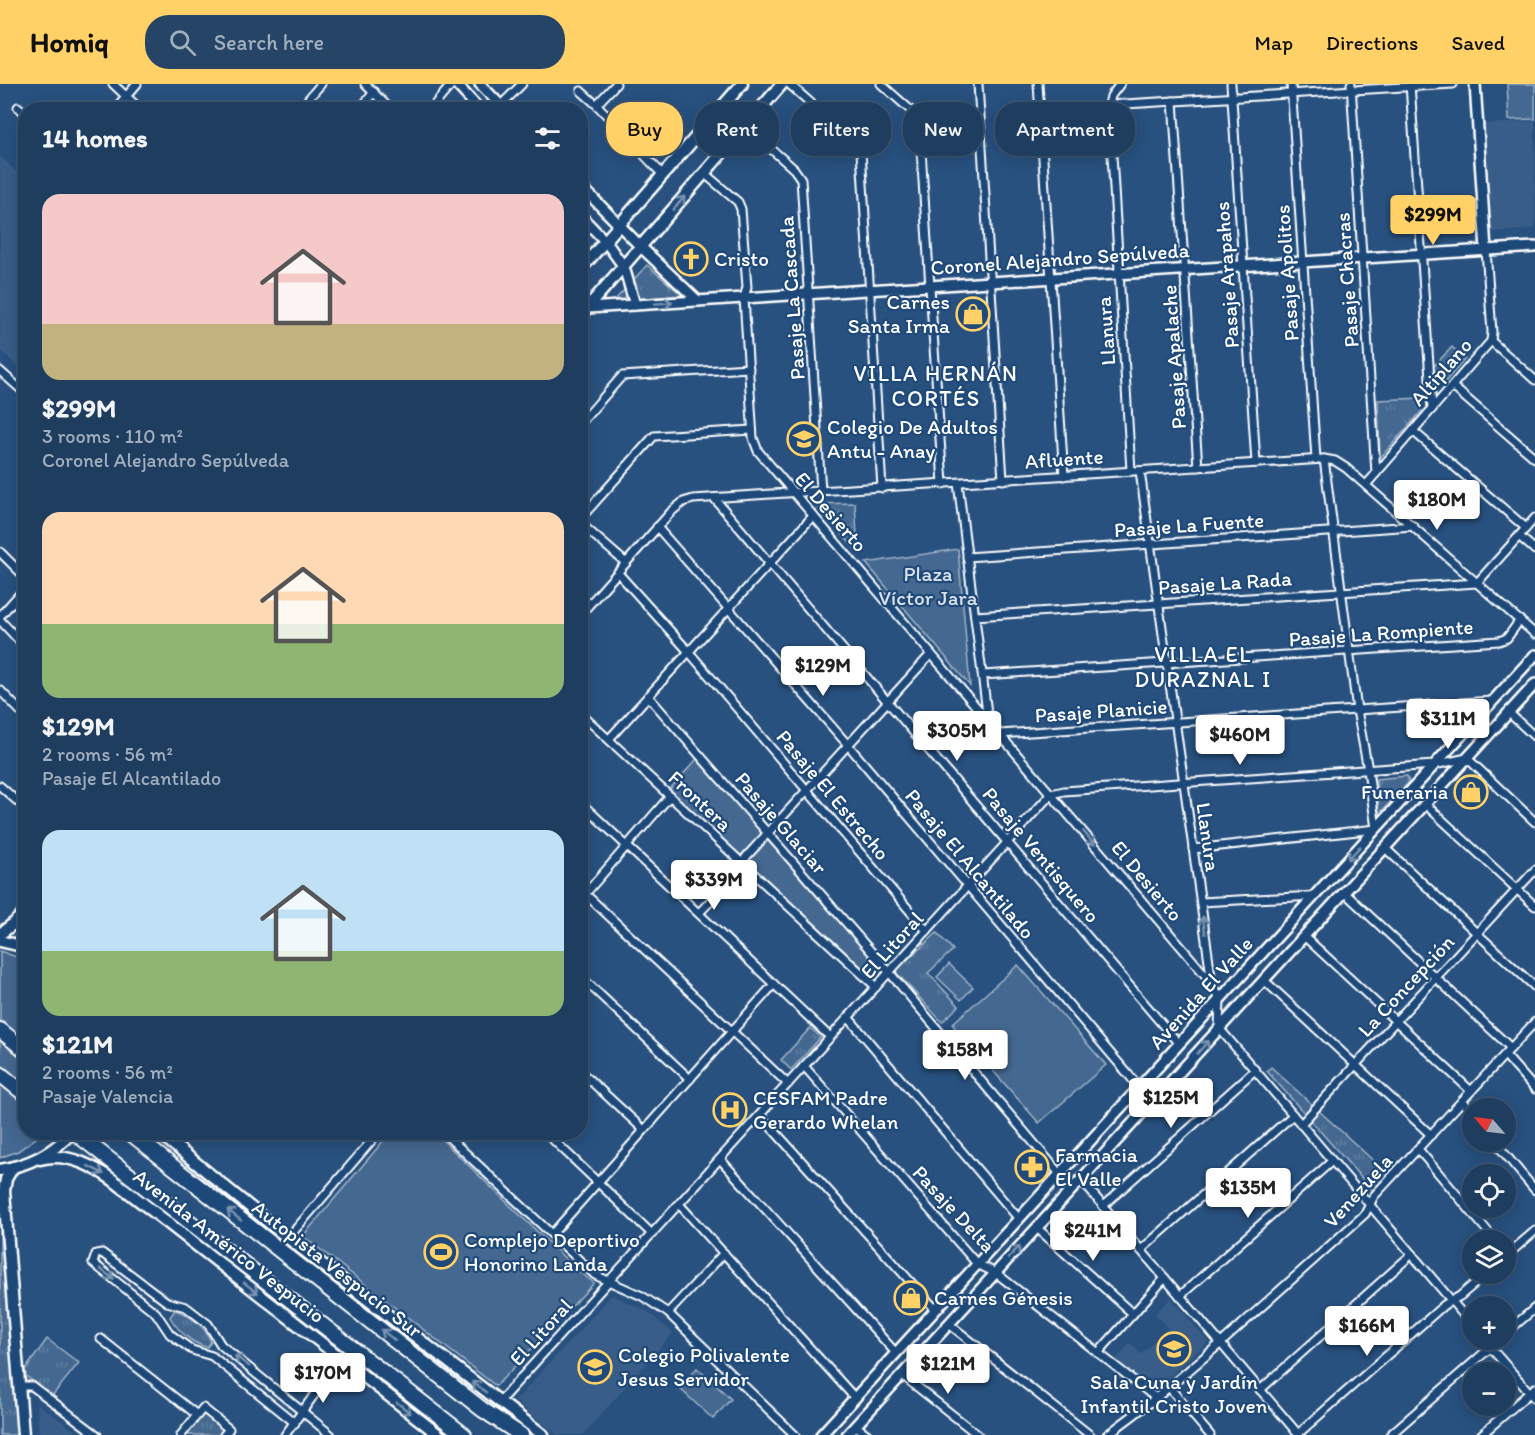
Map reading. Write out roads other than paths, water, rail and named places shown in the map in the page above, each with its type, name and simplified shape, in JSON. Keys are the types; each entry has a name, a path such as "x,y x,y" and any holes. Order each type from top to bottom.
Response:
{"highway":[{"path":"0,1030 18,1045"},
{"path":"0,1074 18,1089"},
{"path":"83,1140 464,1435"},
{"name":"Autopista Vespucio Sur","path":"138,1140 483,1410 521,1435"}],"main road":[{"path":"588,261 742,84"},
{"path":"766,102 782,84"},
{"path":"588,308 719,156"},
{"path":"0,934 18,919"},
{"path":"0,941 18,945"},
{"path":"0,1170 40,1158 65,1140"},
{"name":"Avenida Américo Vespucio","path":"168,1140 288,1238 543,1435"},
{"name":"Avenida Américo Vespucio","path":"40,1158 56,1156 65,1158 104,1174 439,1435"},
{"path":"13,1167 6,1179 4,1191 23,1435"}],"street":[{"path":"112,84 132,102"},
{"path":"121,102 137,84"},
{"path":"306,102 321,84"},
{"path":"365,84 383,102"},
{"path":"437,102 454,84 472,102"},
{"path":"480,84 498,102"},
{"path":"507,102 522,84"},
{"path":"597,106 616,84"},
{"path":"789,84 854,141 860,149 882,488"},
{"path":"881,84 915,114 918,120 943,484"},
{"path":"972,84 978,87 1003,480"},
{"path":"1038,84 1064,476"},
{"path":"1109,102 1110,96 1120,84"},
{"name":"Pasaje Arapahos","path":"1231,84 1256,463"},
{"name":"Pasaje Apolitos","path":"1291,84 1316,459"},
{"path":"1135,104 1292,94 1352,87 1453,84"},
{"name":"Altiplano","path":"1366,485 1491,341 1474,84"},
{"path":"1410,85 1432,409"},
{"name":"Pasaje Chacras","path":"1352,87 1376,473"},
{"path":"581,91 663,175"},
{"path":"366,102 374,92"},
{"name":"Pasaje Apalache","path":"1173,102 1198,467"},
{"name":"Pasaje La Cascada","path":"777,156 799,176 821,492"},
{"name":"Llanura","path":"1112,156 1131,471"},
{"name":"El Desierto","path":"704,173 738,202 741,209 747,287 744,298 752,430 758,451 1212,983"},
{"path":"588,193 698,301"},
{"path":"588,223 606,242 624,267 635,305"},
{"name":"Coronel Alejandro Sepúlveda","path":"588,311 635,305 1535,247"},
{"path":"1491,341 1535,380"},
{"path":"588,415 624,375 748,368"},
{"path":"0,371 18,387"},
{"path":"1452,386 1535,458"},
{"path":"588,512 653,436 752,430"},
{"path":"1413,431 1526,528"},
{"path":"1324,459 1357,710 1376,829 1388,845 1535,987"},
{"name":"Afluente","path":"588,606 675,507 693,499 1324,459 1341,464 1535,634"},
{"name":"Llanura","path":"1140,471 1212,983 1220,999 1219,1028"},
{"path":"958,483 988,721"},
{"name":"Pasaje Ventisquero","path":"714,498 1179,1044"},
{"path":"609,739 813,516"},
{"path":"1477,583 1535,518"},
{"name":"Pasaje La Fuente","path":"967,557 1413,526"},
{"name":"Pasaje El Alcantilado","path":"657,527 848,745 1139,1087"},
{"path":"588,528 626,563"},
{"path":"1519,536 1535,550"},
{"path":"0,552 18,570"},
{"name":"Pasaje El Estrecho","path":"618,573 689,652 927,931"},
{"name":"Pasaje La Rada","path":"975,616 1477,583"},
{"path":"18,597 0,618 18,639"},
{"name":"Pasaje La Rompiente","path":"982,675 1502,641 1507,638 1520,620"},
{"path":"699,914 739,871 746,857 931,654"},
{"name":"Avenida El Valle","path":"821,1435 1535,655"},
{"name":"Avenida El Valle","path":"847,1435 1535,684"},
{"path":"0,690 18,709"},
{"name":"Pasaje Glaciar","path":"648,696 889,972"},
{"name":"Pasaje Planicie","path":"1000,734 1492,701"},
{"path":"1508,712 1535,737"},
{"name":"Frontera","path":"588,720 876,987"},
{"path":"1051,794 1064,791 1434,765 1467,758 1535,822"},
{"path":"0,786 18,802"},
{"name":"El Litoral","path":"499,1402 1051,794"},
{"path":"588,888 670,796"},
{"path":"1425,804 1535,906"},
{"path":"588,809 830,1037"},
{"path":"1193,849 1376,829"},
{"name":"La Concepción","path":"1301,1124 1535,870"},
{"path":"1344,892 1511,1048"},
{"path":"1201,902 1314,896"},
{"path":"588,899 788,1084"},
{"path":"1304,936 1471,1091"},
{"path":"889,972 1060,1174"},
{"path":"1264,980 1431,1135"},
{"path":"588,983 690,1079"},
{"path":"552,1234 774,984"},
{"path":"848,1017 1019,1219"},
{"name":"Venezuela","path":"1465,1098 1535,1022"},
{"path":"1219,1028 1462,1314"},
{"path":"1505,1054 1535,1089"},
{"name":"Pasaje Delta","path":"804,1066 977,1264 996,1273 1156,1398"},
{"path":"1103,1206 1255,1070"},
{"path":"588,1078 644,1131"},
{"name":"Venezuela","path":"1107,1435 1156,1398 1221,1343 1365,1214 1374,1196 1462,1101"},
{"path":"760,1115 936,1310"},
{"path":"1141,1250 1293,1115"},
{"path":"288,1238 372,1140"},
{"path":"452,1140 595,1275 642,1296 668,1313 795,1435"},
{"path":"553,1140 652,1234"},
{"path":"1418,1149 1487,1230"},
{"path":"1503,1152 1535,1190"},
{"path":"720,1159 896,1353"},
{"path":"1180,1296 1332,1161"},
{"path":"1081,1180 1299,1435 1473,1284"},
{"path":"680,1204 855,1398"},
{"path":"1037,1228 1132,1314"},
{"path":"1516,1247 1535,1231"},
{"path":"295,1423 212,1356 190,1348 170,1334 160,1316 93,1263 92,1259 96,1254 102,1253 167,1302 189,1309 210,1326 221,1345 331,1435"},
{"path":"668,1313 724,1253"},
{"path":"1260,1390 1412,1254"},
{"path":"1098,1353 1165,1278"},
{"path":"1516,1324 1535,1308"},
{"path":"949,1323 1090,1435"},
{"path":"101,1339 197,1415"},
{"path":"1390,1435 1487,1350"},
{"path":"1493,1350 1532,1390 1535,1399"},
{"path":"285,1435 341,1358"},
{"path":"902,1375 978,1435"},
{"path":"20,1386 32,1386 97,1435"},
{"path":"1169,1387 1210,1435"},
{"path":"1482,1435 1532,1390"},
{"path":"182,1435 203,1408 230,1429 224,1435"},
{"path":"856,1426 868,1435"}],"place":[{"name":"Cristo","path":"691,259"},
{"name":"Carnes Santa Irma","path":"973,314"},
{"name":"Colegio De Adultos Antu - Anay","path":"804,439"},
{"name":"Funeraria","path":"1471,792"},
{"name":"CESFAM Padre Gerardo Whelan","path":"730,1110"},
{"name":"Farmacia El Valle","path":"1032,1167"},
{"name":"Complejo Deportivo Honorino Landa","path":"441,1252"},
{"name":"Carnes Génesis","path":"911,1298"},
{"name":"Sala Cuna y Jardín Infantil Cristo Joven","path":"1174,1349"},
{"name":"Colegio Polivalente Jesus Servidor","path":"595,1367"}],"district":[{"name":"VILLA HERNÁN CORTÉS","path":"936,386"},
{"name":"VILLA EL DURAZNAL I","path":"1203,666"}],"park label":[{"name":"Plaza Víctor Jara","path":"928,586"}]}
